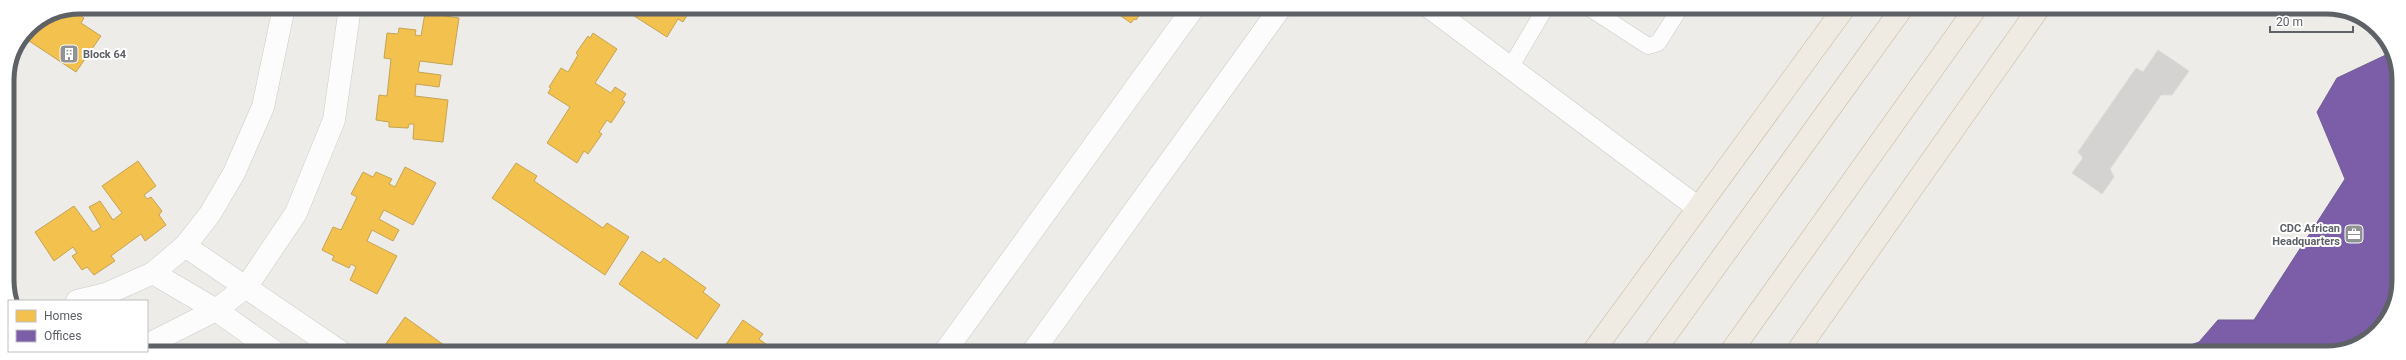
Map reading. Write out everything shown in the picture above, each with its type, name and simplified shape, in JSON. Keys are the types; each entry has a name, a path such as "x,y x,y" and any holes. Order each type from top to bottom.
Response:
{"highway":[{"path":"1597,346 1697,207 1841,14"},
{"path":"1658,346 1771,193 1899,14"},
{"path":"1735,346 1972,14"},
{"path":"1801,346 2035,14"}],"street":[{"path":"81,300 106,294 153,273 185,246 210,214 230,180 263,107 283,14"},
{"path":"148,344 216,310 247,286 296,212 334,120 349,14"},
{"path":"949,346 1189,14"},
{"path":"1037,346 1276,14"},
{"path":"1438,14 1697,207"},
{"path":"185,246 247,286 333,346"},
{"path":"153,273 216,310 267,346"}],"lane":[{"path":"1510,68 1542,14"},
{"path":"1602,14 1648,46 1658,43 1677,14"}],"building: Homes":[{"name":"Block 64","path":"78,14 84,18 81,23 101,36 76,72 28,40 33,33 55,19 67,15"},
{"path":"425,14 459,18 452,65 420,61 418,72 441,75 439,87 416,84 415,96 448,100 443,142 413,139 414,124 409,124 408,128 389,127 389,122 376,120 379,95 387,96 391,59 384,58 387,33 398,34 399,28 416,30 415,35 421,36"},
{"path":"631,14 688,14 683,22 678,19 667,37"},
{"path":"1118,14 1140,14 1136,20 1134,19 1131,23"},
{"path":"593,33 617,49 595,83 611,93 615,87 626,94 622,100 625,102 611,123 607,120 599,132 602,134 588,154 584,151 577,163 547,143 570,107 548,93 551,88 549,87 561,68 568,72 578,55 576,53 588,36 590,38"},
{"path":"138,161 156,186 144,195 147,199 151,197 162,211 159,215 166,225 145,241 141,234 111,256 115,261 94,275 87,267 82,270 72,256 77,253 73,247 54,261 35,232 74,206 93,232 101,227 89,207 100,201 113,220 122,213 102,186"},
{"path":"516,163 537,176 534,181 603,228 607,223 629,237 605,275 492,198"},
{"path":"405,167 436,183 413,225 384,210 379,219 399,230 393,241 372,230 367,241 397,256 377,294 350,280 356,267 351,264 349,268 332,260 334,256 322,250 333,227 341,230 357,197 351,194 363,172 373,177 376,172 392,179 389,184 395,187"},
{"path":"642,251 660,263 664,258 706,288 703,292 720,305 697,339 619,284"},
{"path":"405,317 445,346 384,346"},
{"path":"743,320 763,334 759,339 768,346 725,346"}],"building: Offices":[{"name":"CDC African Headquarters","path":"2386,55 2391,67 2392,280 2388,301 2383,313 2369,330 2359,337 2334,345 2188,346 2199,342 2218,320 2254,320 2345,179 2317,112 2337,78"}],"building: Other":[{"path":"2158,50 2189,71 2172,95 2161,95 2110,169 2114,177 2102,194 2072,173 2083,158 2078,152 2136,68 2143,72"}],"place":[{"name":"Block 64","path":"69,54"},
{"name":"CDC African Headquarters","path":"2354,234"}]}
